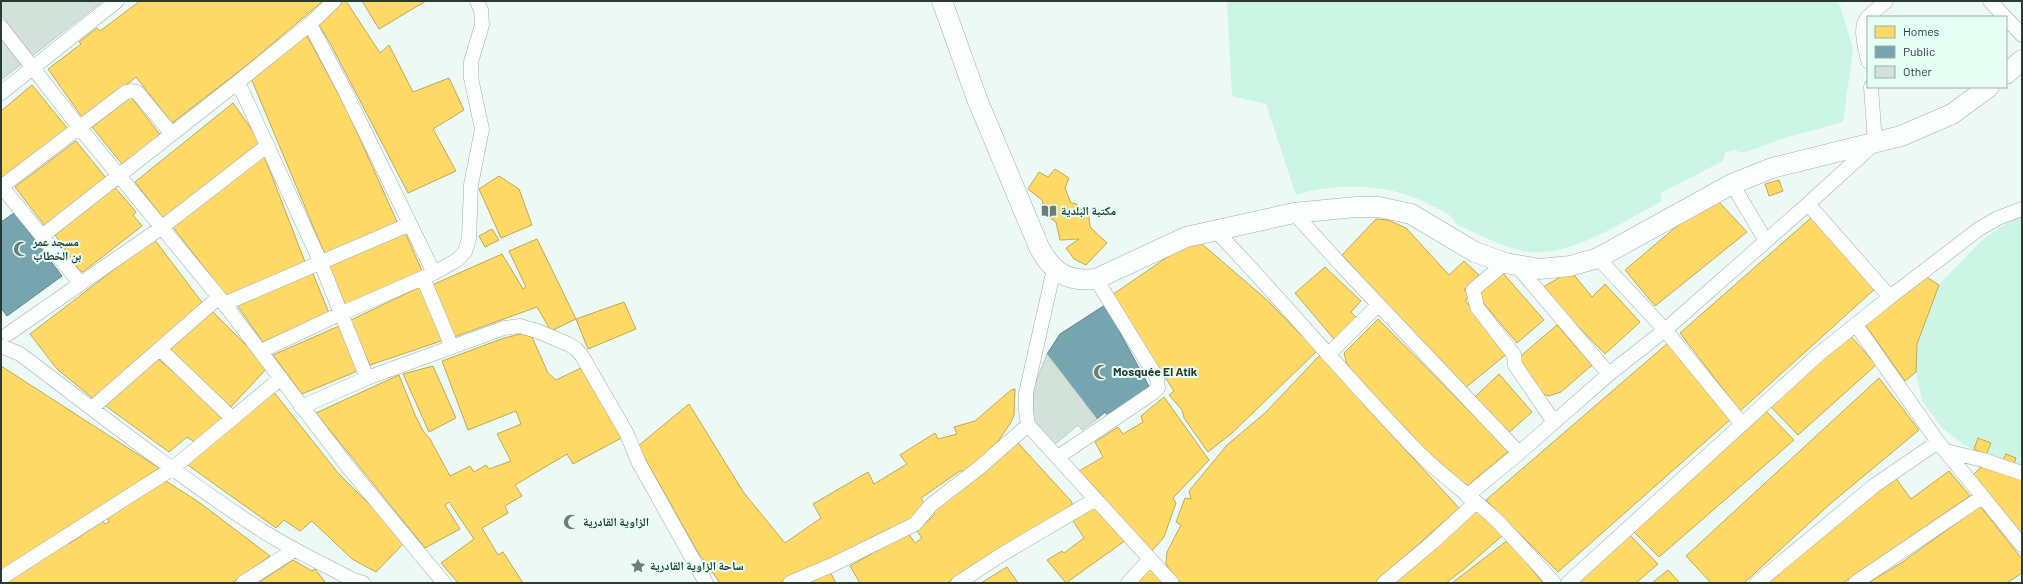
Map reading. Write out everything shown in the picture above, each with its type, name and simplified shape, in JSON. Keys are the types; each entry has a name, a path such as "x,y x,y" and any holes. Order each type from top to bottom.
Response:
{"street":[{"path":"1,93 117,1"},
{"path":"42,236 238,82 310,24 334,1"},
{"path":"261,351 340,314 428,276 456,260 464,252 469,238 471,185 482,129 471,78 471,62 482,25 481,10 477,1"},
{"path":"942,1 1001,158 1039,247 1046,260 1054,269 1072,278 1081,280 1096,279 1136,262 1166,245 1186,237 1294,213 1380,206 1411,214 1475,252 1511,264 1540,269 1557,269 1598,258 1732,184 1772,168 1901,136 1946,117 1988,88"},
{"path":"1869,16 1886,1"},
{"path":"1990,1 2003,16"},
{"path":"1867,18 1865,20 1863,34 1867,56"},
{"path":"2007,20 2022,35"},
{"path":"310,24 410,224 452,347"},
{"path":"1,27 79,127 221,300 348,467 444,583"},
{"path":"2007,73 2022,60"},
{"path":"238,82 320,261 367,378"},
{"path":"1871,88 1875,143"},
{"path":"80,283 1,187 79,127 122,96 132,91 137,92 172,134"},
{"path":"1384,583 1434,542 1471,499 1554,422 1609,374 1665,330 1875,143"},
{"path":"268,145 161,228 3,334 20,354 173,468 255,526 294,550 357,582"},
{"path":"1732,184 1766,241"},
{"path":"1808,204 1890,297"},
{"path":"1568,583 1819,354 1890,297 1979,229 1998,218 2022,209"},
{"path":"1294,213 1378,305 1519,454"},
{"path":"92,408 221,300 410,224"},
{"path":"1216,231 1419,453 1444,478 1492,516 1554,583"},
{"path":"1598,258 1665,330 1742,424"},
{"path":"1511,264 1609,374"},
{"path":"1511,264 1473,290 1475,301 1514,355 1515,366 1554,422"},
{"path":"1054,269 1026,393 1028,425 1096,499 1149,560 1172,583"},
{"path":"1058,457 1158,388 1157,378 1096,279"},
{"path":"1328,355 1378,305"},
{"path":"1856,325 1942,447 2022,545"},
{"path":"301,407 367,378 504,328 520,326 553,336 576,349 590,369 626,432 638,463 706,583"},
{"path":"161,350 232,418"},
{"path":"1,578 173,468 280,378"},
{"path":"790,583 832,566 915,524 931,505 979,468 1028,425"},
{"path":"1757,583 1875,485 1942,447 2022,473"},
{"path":"1855,583 1982,497"},
{"path":"958,583 1001,555 1096,499"},
{"path":"243,583 294,550"},
{"path":"1128,583 1149,560"}],"green space":[{"path":"1227,1 1837,1 1840,5 1853,50 1843,122 1784,138 1744,153 1733,150 1725,153 1723,161 1660,193 1662,201 1615,227 1597,236 1562,249 1545,252 1528,252 1501,244 1472,232 1456,224 1450,215 1444,211 1401,193 1384,189 1348,187 1331,188 1296,195 1266,104 1232,96"},
{"path":"2022,217 2022,470 1964,445 1942,428 1922,401 1916,372 1917,344 1939,285 1981,241 2004,225"}],"building: Homes":[{"path":"140,1 323,1 246,66 172,123 136,77 84,120 48,69 81,44 79,42 97,28 100,31"},
{"path":"343,1 346,1 380,53 389,45 413,92 449,78 464,110 433,129 456,171 408,193 330,43 317,22"},
{"path":"362,1 426,1 379,29"},
{"path":"306,34 347,110 398,224 326,257 251,78"},
{"path":"32,85 68,129 1,183 1,111"},
{"path":"131,97 161,136 122,164 92,127"},
{"path":"233,103 262,144 164,219 135,182"},
{"path":"76,141 106,178 45,226 15,187"},
{"path":"263,153 305,262 228,298 172,226"},
{"path":"1055,169 1069,178 1065,188 1071,203 1077,204 1077,210 1088,209 1090,227 1107,243 1086,265 1074,259 1066,248 1079,239 1060,240 1056,222 1046,215 1042,200 1028,189 1039,172 1048,177"},
{"path":"499,176 519,189 532,225 501,238 479,189"},
{"path":"1779,180 1783,191 1769,196 1765,184"},
{"path":"114,186 136,212 133,215 142,226 83,272 79,270 55,235"},
{"path":"1708,200 1719,202 1747,232 1655,306 1625,270"},
{"path":"1812,217 1877,287 1740,411 1680,333"},
{"path":"1376,219 1388,220 1406,228 1449,275 1464,261 1479,275 1464,290 1471,296 1465,300 1508,353 1465,388 1394,313 1342,255"},
{"path":"492,229 499,240 485,247 479,236"},
{"path":"404,230 423,273 346,306 327,262"},
{"path":"1195,238 1267,300 1317,351 1232,433 1208,452 1184,418 1182,410 1169,395 1174,391 1156,363 1144,353 1112,295"},
{"path":"154,239 204,305 96,401 57,369 30,334"},
{"path":"537,239 576,319 551,331 537,307 454,337 432,285 502,254 523,289 526,287 509,251"},
{"path":"1325,267 1361,301 1351,312 1357,318 1334,339 1295,293"},
{"path":"311,269 329,313 263,342 236,304"},
{"path":"1571,271 1592,297 1605,284 1640,322 1605,354 1566,314 1543,287"},
{"path":"1502,272 1544,320 1517,343 1475,293"},
{"path":"1922,274 1939,285 1917,344 1916,372 1905,381 1864,323"},
{"path":"424,285 447,339 370,365 349,321"},
{"path":"624,302 636,329 588,349 576,319"},
{"path":"211,310 268,367 229,409 168,348"},
{"path":"1378,319 1509,451 1467,486 1421,446 1370,396 1347,364 1344,353"},
{"path":"1557,325 1592,365 1561,392 1549,396 1541,393 1516,360"},
{"path":"339,326 360,370 302,394 273,355"},
{"path":"521,334 532,337 548,373 556,380 583,367 625,436 573,464 567,454 515,485 522,496 505,506 508,513 482,528 498,555 503,552 523,583 458,583 441,563 474,539 449,502 445,505 460,529 425,548 316,413 399,375 423,431 430,439 450,476 470,466 474,472 486,465 489,469 511,461 497,434 521,424 516,411 468,430 442,361 504,338"},
{"path":"1849,334 1876,365 1798,435 1770,406"},
{"path":"1668,343 1731,419 1558,572 1486,500"},
{"path":"1320,355 1326,358 1365,406 1459,508 1375,583 1181,583 1173,575 1166,564 1167,552 1181,525 1176,522 1185,498 1191,499 1189,491 1227,445 1265,413"},
{"path":"157,358 227,417 196,443 187,437 169,452 103,404"},
{"path":"1,366 159,468 1,574"},
{"path":"433,366 456,418 429,432 403,374"},
{"path":"1499,374 1532,412 1505,436 1475,397"},
{"path":"1879,378 1919,430 1830,504 1744,583 1711,583 1686,556"},
{"path":"1015,389 1014,415 1010,424 996,444 968,471 960,471 921,498 925,505 909,520 870,538 830,560 779,583 720,583 697,551 638,446 689,404 744,493 785,543 821,518 813,504 868,472 874,484 907,464 900,455 935,433 938,439 957,434 954,427 975,421 1011,390"},
{"path":"273,391 338,473 406,541 376,572 352,559 312,521 300,531 284,520 276,528 185,463"},
{"path":"1164,397 1209,460 1173,498 1176,503 1164,537 1151,552 1119,519 1102,495 1079,471 1103,457 1095,442 1118,427 1123,434 1143,422 1141,416"},
{"path":"1765,410 1794,440 1659,557 1632,530"},
{"path":"1978,438 1991,443 1986,455 1974,449"},
{"path":"1012,441 1018,443 1072,502 1072,505 947,583 860,583 850,566 908,533 915,543 922,538 917,531 935,514 931,509 965,484 971,483"},
{"path":"2006,454 2016,458 2013,467 2002,462"},
{"path":"1984,464 2022,476 2022,535 1973,475"},
{"path":"1949,471 1970,496 1843,583 1762,583 1895,477 1911,499"},
{"path":"163,479 200,503 270,556 232,583 4,583 66,541 69,544 103,521 105,524 109,522 105,515"},
{"path":"1096,503 1126,540 1066,583 1047,560 1062,551 1064,553 1084,538 1072,519"},
{"path":"1980,506 2022,559 2022,573 2007,583 1868,583 1901,563"},
{"path":"1476,507 1503,535 1464,569 1446,583 1388,583"},
{"path":"1627,532 1658,564 1636,583 1573,583"},
{"path":"1508,540 1543,583 1452,583"},
{"path":"293,560 312,571 315,569 326,583 258,583"},
{"path":"1007,567 1018,583 981,583"},
{"path":"1151,567 1166,583 1136,583"},
{"path":"828,568 836,583 795,583"},
{"path":"1668,570 1680,583 1652,583"}],"building: Public":[{"name":"مسجد عمر بن الخطاب","path":"14,213 62,276 7,316 1,308 1,222"},
{"name":"Mosquée El Atik","path":"1105,305 1151,390 1109,417 1105,412 1097,419 1047,354 1060,334"}],"building: Other":[{"path":"1,1 103,1 32,56 1,14"},
{"path":"1,34 23,63 1,80"},
{"path":"1047,354 1097,419 1082,430 1078,425 1054,445 1031,419 1034,387"}],"place":[{"name":"مكتبة البلدية","path":"1049,211"},
{"name":"مسجد عمر بن الخطاب","path":"21,249"},
{"name":"Mosquée El Atik","path":"1101,372"},
{"name":"الزاوية القادرية","path":"571,522"},
{"name":"ساحة الزاوية القادرية","path":"638,566"}]}
